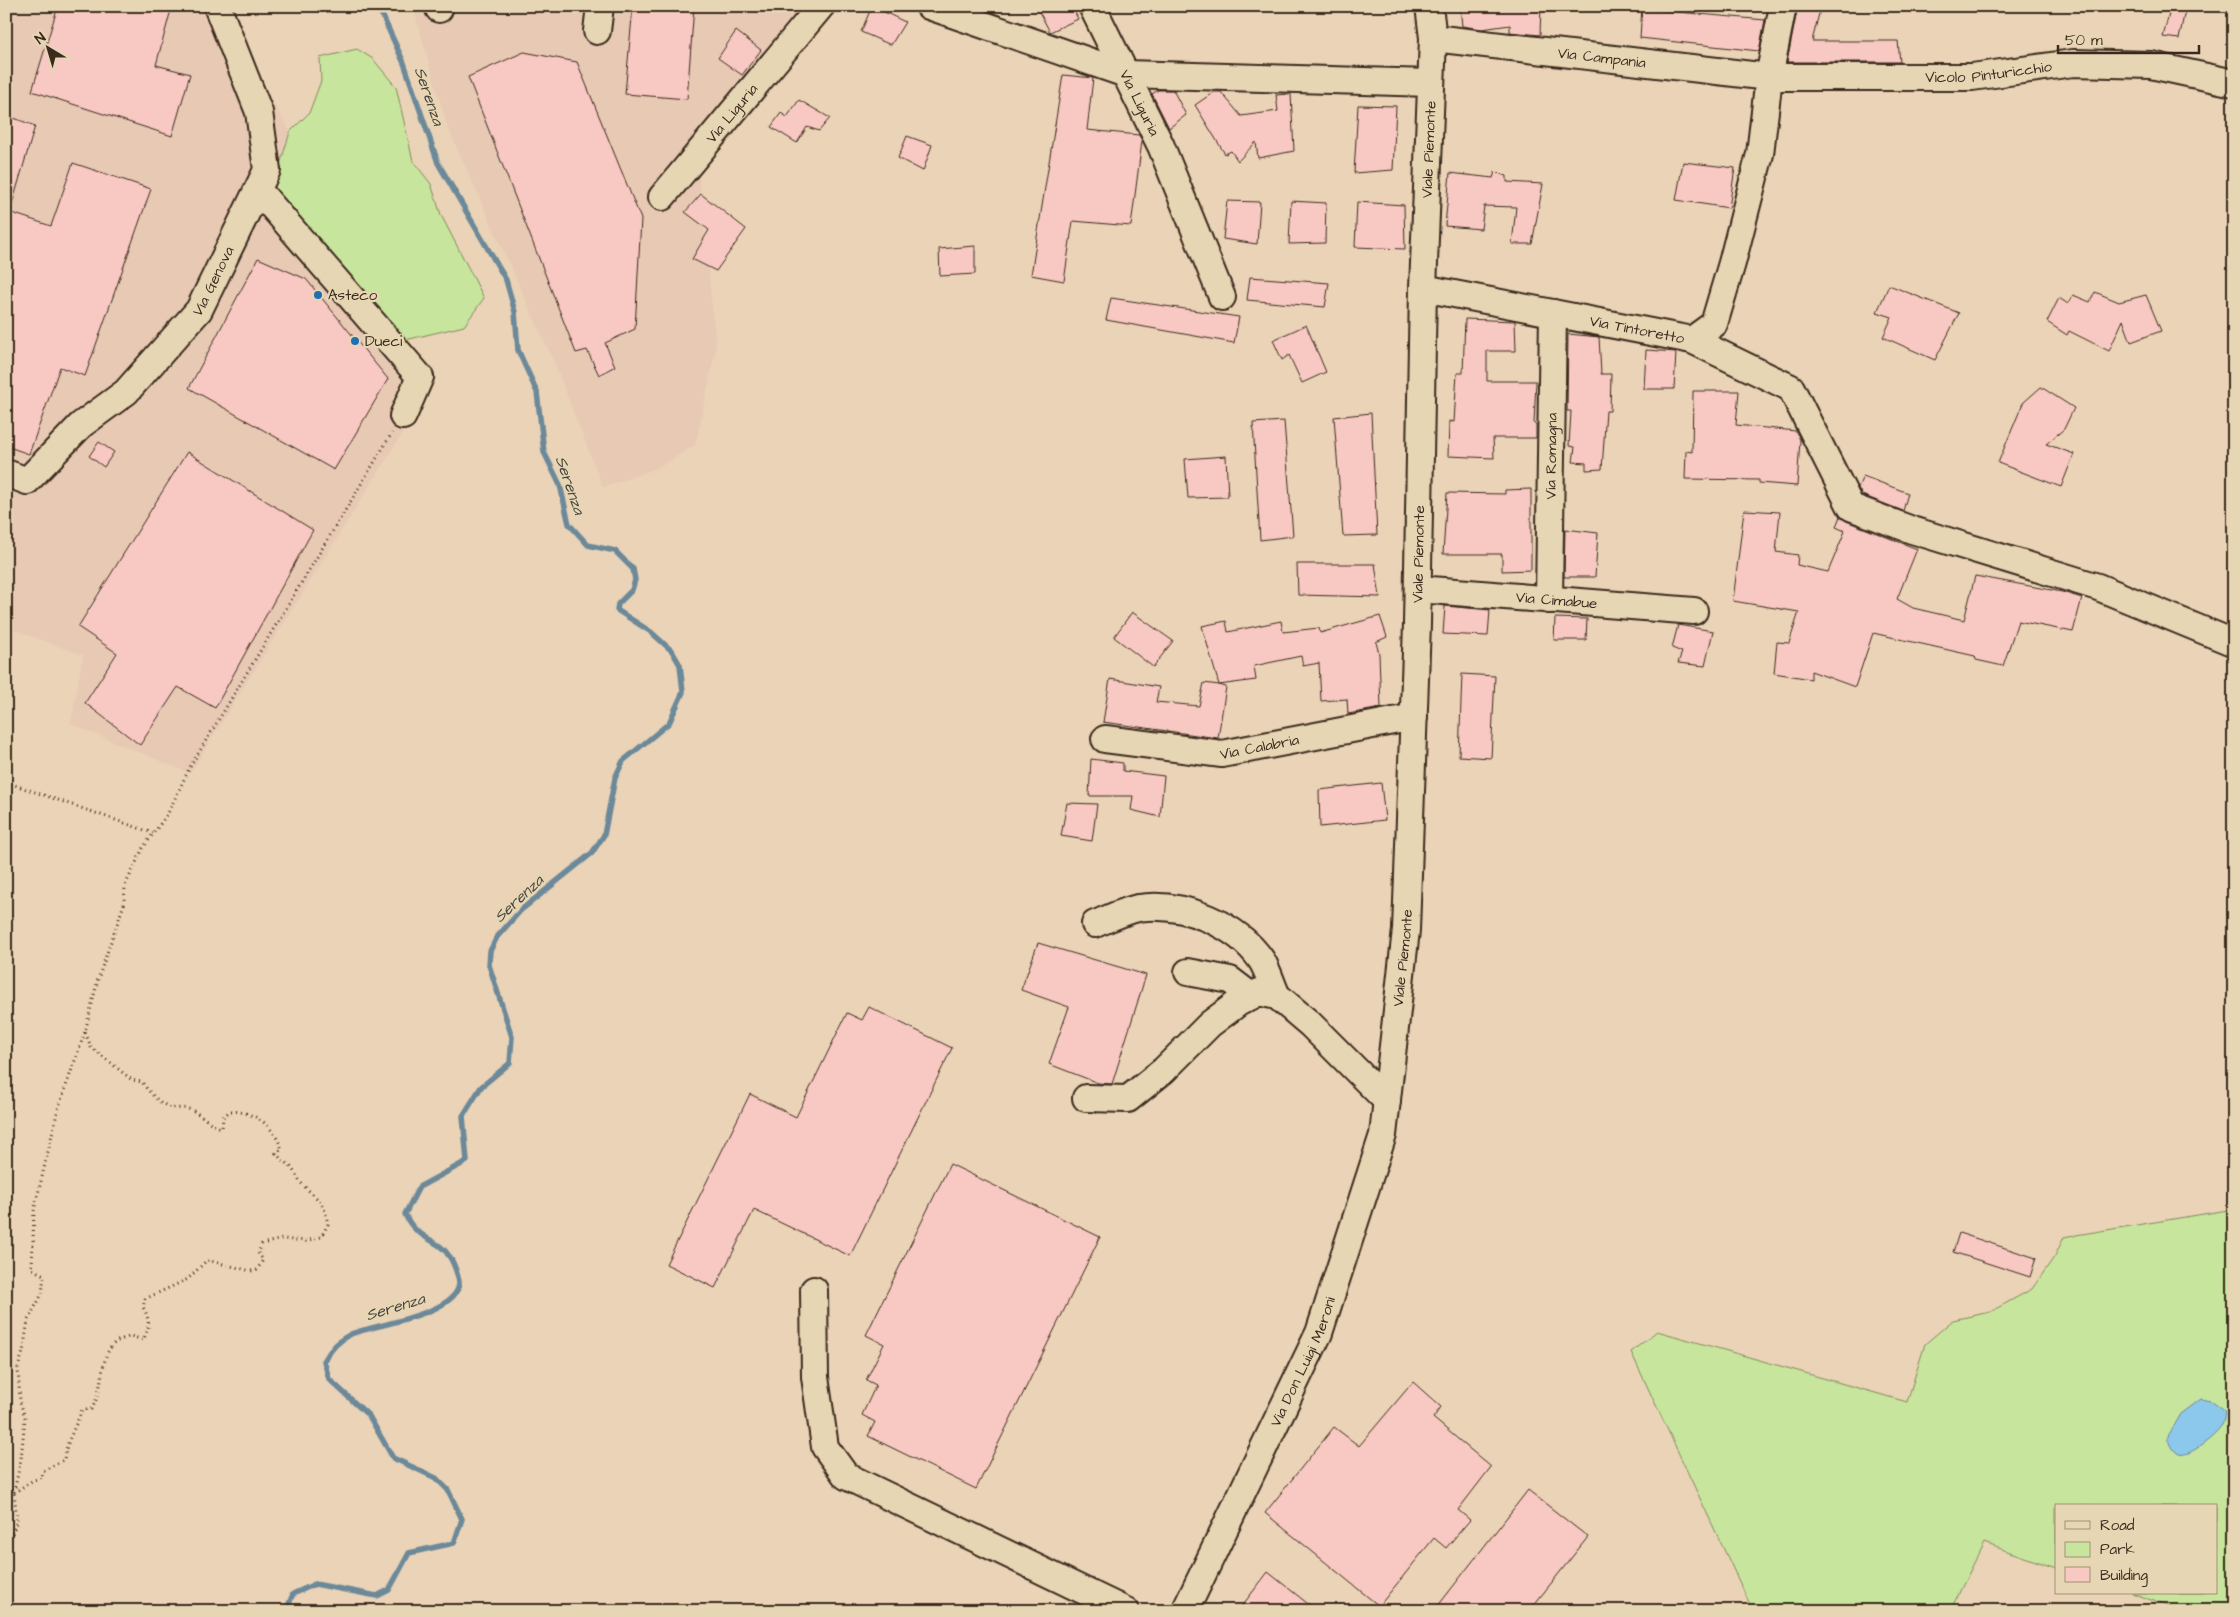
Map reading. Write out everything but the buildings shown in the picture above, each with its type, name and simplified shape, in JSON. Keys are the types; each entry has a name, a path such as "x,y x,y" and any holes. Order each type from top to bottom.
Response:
{"street":[{"name":"Via Genova","path":"6,473 27,481 81,425 126,392 199,310 268,170 259,112 217,6"},
{"name":"Via Liguria","path":"662,197 820,6"},
{"name":"Via Liguria","path":"929,6 1126,74 1161,146 1222,297"},
{"path":"1092,6 1126,74 1430,83"},
{"name":"Viale Piemonte","path":"1387,1101 1406,930 1418,589 1423,288 1433,38 1429,6"},
{"name":"Via Tintoretto","path":"1423,288 1692,340 1714,324 1760,154 1769,77 1783,6"},
{"name":"Via Campania","path":"1433,38 1769,77"},
{"name":"Vicolo Pinturicchio","path":"1769,77 1972,78 2073,63 2152,65 2234,83"},
{"path":"258,190 420,377 402,416"},
{"name":"Via Romagna","path":"1549,600 1553,313"},
{"path":"1692,340 1790,388 1851,507 1912,530 2098,587 2234,643"},
{"name":"Via Cimabue","path":"1418,589 1694,611"},
{"name":"Via Calabria","path":"1105,739 1222,754 1414,717"},
{"path":"1095,924 1138,908 1178,909 1214,919 1245,943 1262,961 1264,996"},
{"path":"1188,972 1230,980 1264,996 1310,1024 1387,1101"},
{"path":"1086,1098 1128,1099 1164,1070 1210,1024 1238,1003 1264,996"},
{"name":"Via Don Luigi Meroni","path":"1185,1611 1319,1333 1383,1135 1387,1101"},
{"path":"814,1290 815,1377 825,1447 846,1476 1126,1611"}],"path":[{"path":"6,1552 17,1520 14,1493 21,1459 25,1418 20,1401 18,1368 23,1352 28,1320 42,1294 44,1275 32,1270 34,1211 58,1109 85,1032 98,979 124,904 125,886 143,848 168,813 190,766 402,416"},
{"path":"6,782 153,834"},
{"path":"14,1493 33,1480 42,1478 43,1471 64,1460 65,1448 73,1434 82,1410 91,1409 98,1401 103,1365 115,1342 131,1336 143,1340 149,1329 150,1318 143,1307 145,1299 188,1279 207,1260 251,1271 257,1270 263,1260 258,1253 262,1244 282,1239 306,1241 321,1237 328,1224 321,1202 314,1193 303,1185 289,1165 280,1159 276,1153 282,1149 278,1140 259,1117 246,1112 230,1111 223,1117 222,1128 212,1125 188,1108 171,1108 150,1094 142,1082 132,1080 91,1047 85,1032"},
{"path":"6,1488 14,1493"}],"shaded area":[{"path":"6,6 230,6 227,21 290,132 275,181 281,207 433,384 190,773 71,724 83,655 6,627"},
{"path":"413,6 803,6 695,141 716,348 695,445 657,468 603,487 555,364 448,128"}],"green space":[{"path":"357,49 373,59 396,87 413,161 431,184 441,215 484,298 464,326 397,342 274,194 275,181 290,132 309,113 321,81 320,58"},
{"path":"2234,1209 2234,1611 2182,1611 2134,1594 2218,1594 2218,1504 2055,1504 2055,1568 1984,1543 1950,1611 1753,1611 1631,1352 1657,1331 1907,1402 1925,1344 1953,1320 1990,1312 2032,1289 2055,1256 2064,1237"}],"water":[{"path":"2201,1399 2210,1401 2225,1412 2223,1423 2218,1431 2202,1445 2189,1453 2179,1454 2173,1449 2167,1438 2181,1414"}],"waterway":[{"name":"Serenza","path":"286,1611 293,1594 315,1584 377,1596 389,1590 409,1553 454,1543 462,1519 448,1490 436,1478 393,1458 369,1416 329,1379 324,1361 335,1346 351,1334 416,1316 449,1300 458,1289 458,1277 450,1258 439,1245 420,1234 409,1222 405,1214 419,1187 467,1161 463,1116 481,1087 510,1063 512,1037 489,965 490,951 497,937 521,910 592,853 604,835 615,778 623,761 669,723 683,692 680,665 672,651 651,632 617,610 618,604 632,590 635,580 633,569 615,551 588,545 569,524 560,485 544,452 537,392 518,350 515,312 506,280 438,163 404,63 378,6"}],"place":[{"name":"Asteco","path":"318,295"},
{"name":"Dueci","path":"355,341"}]}
